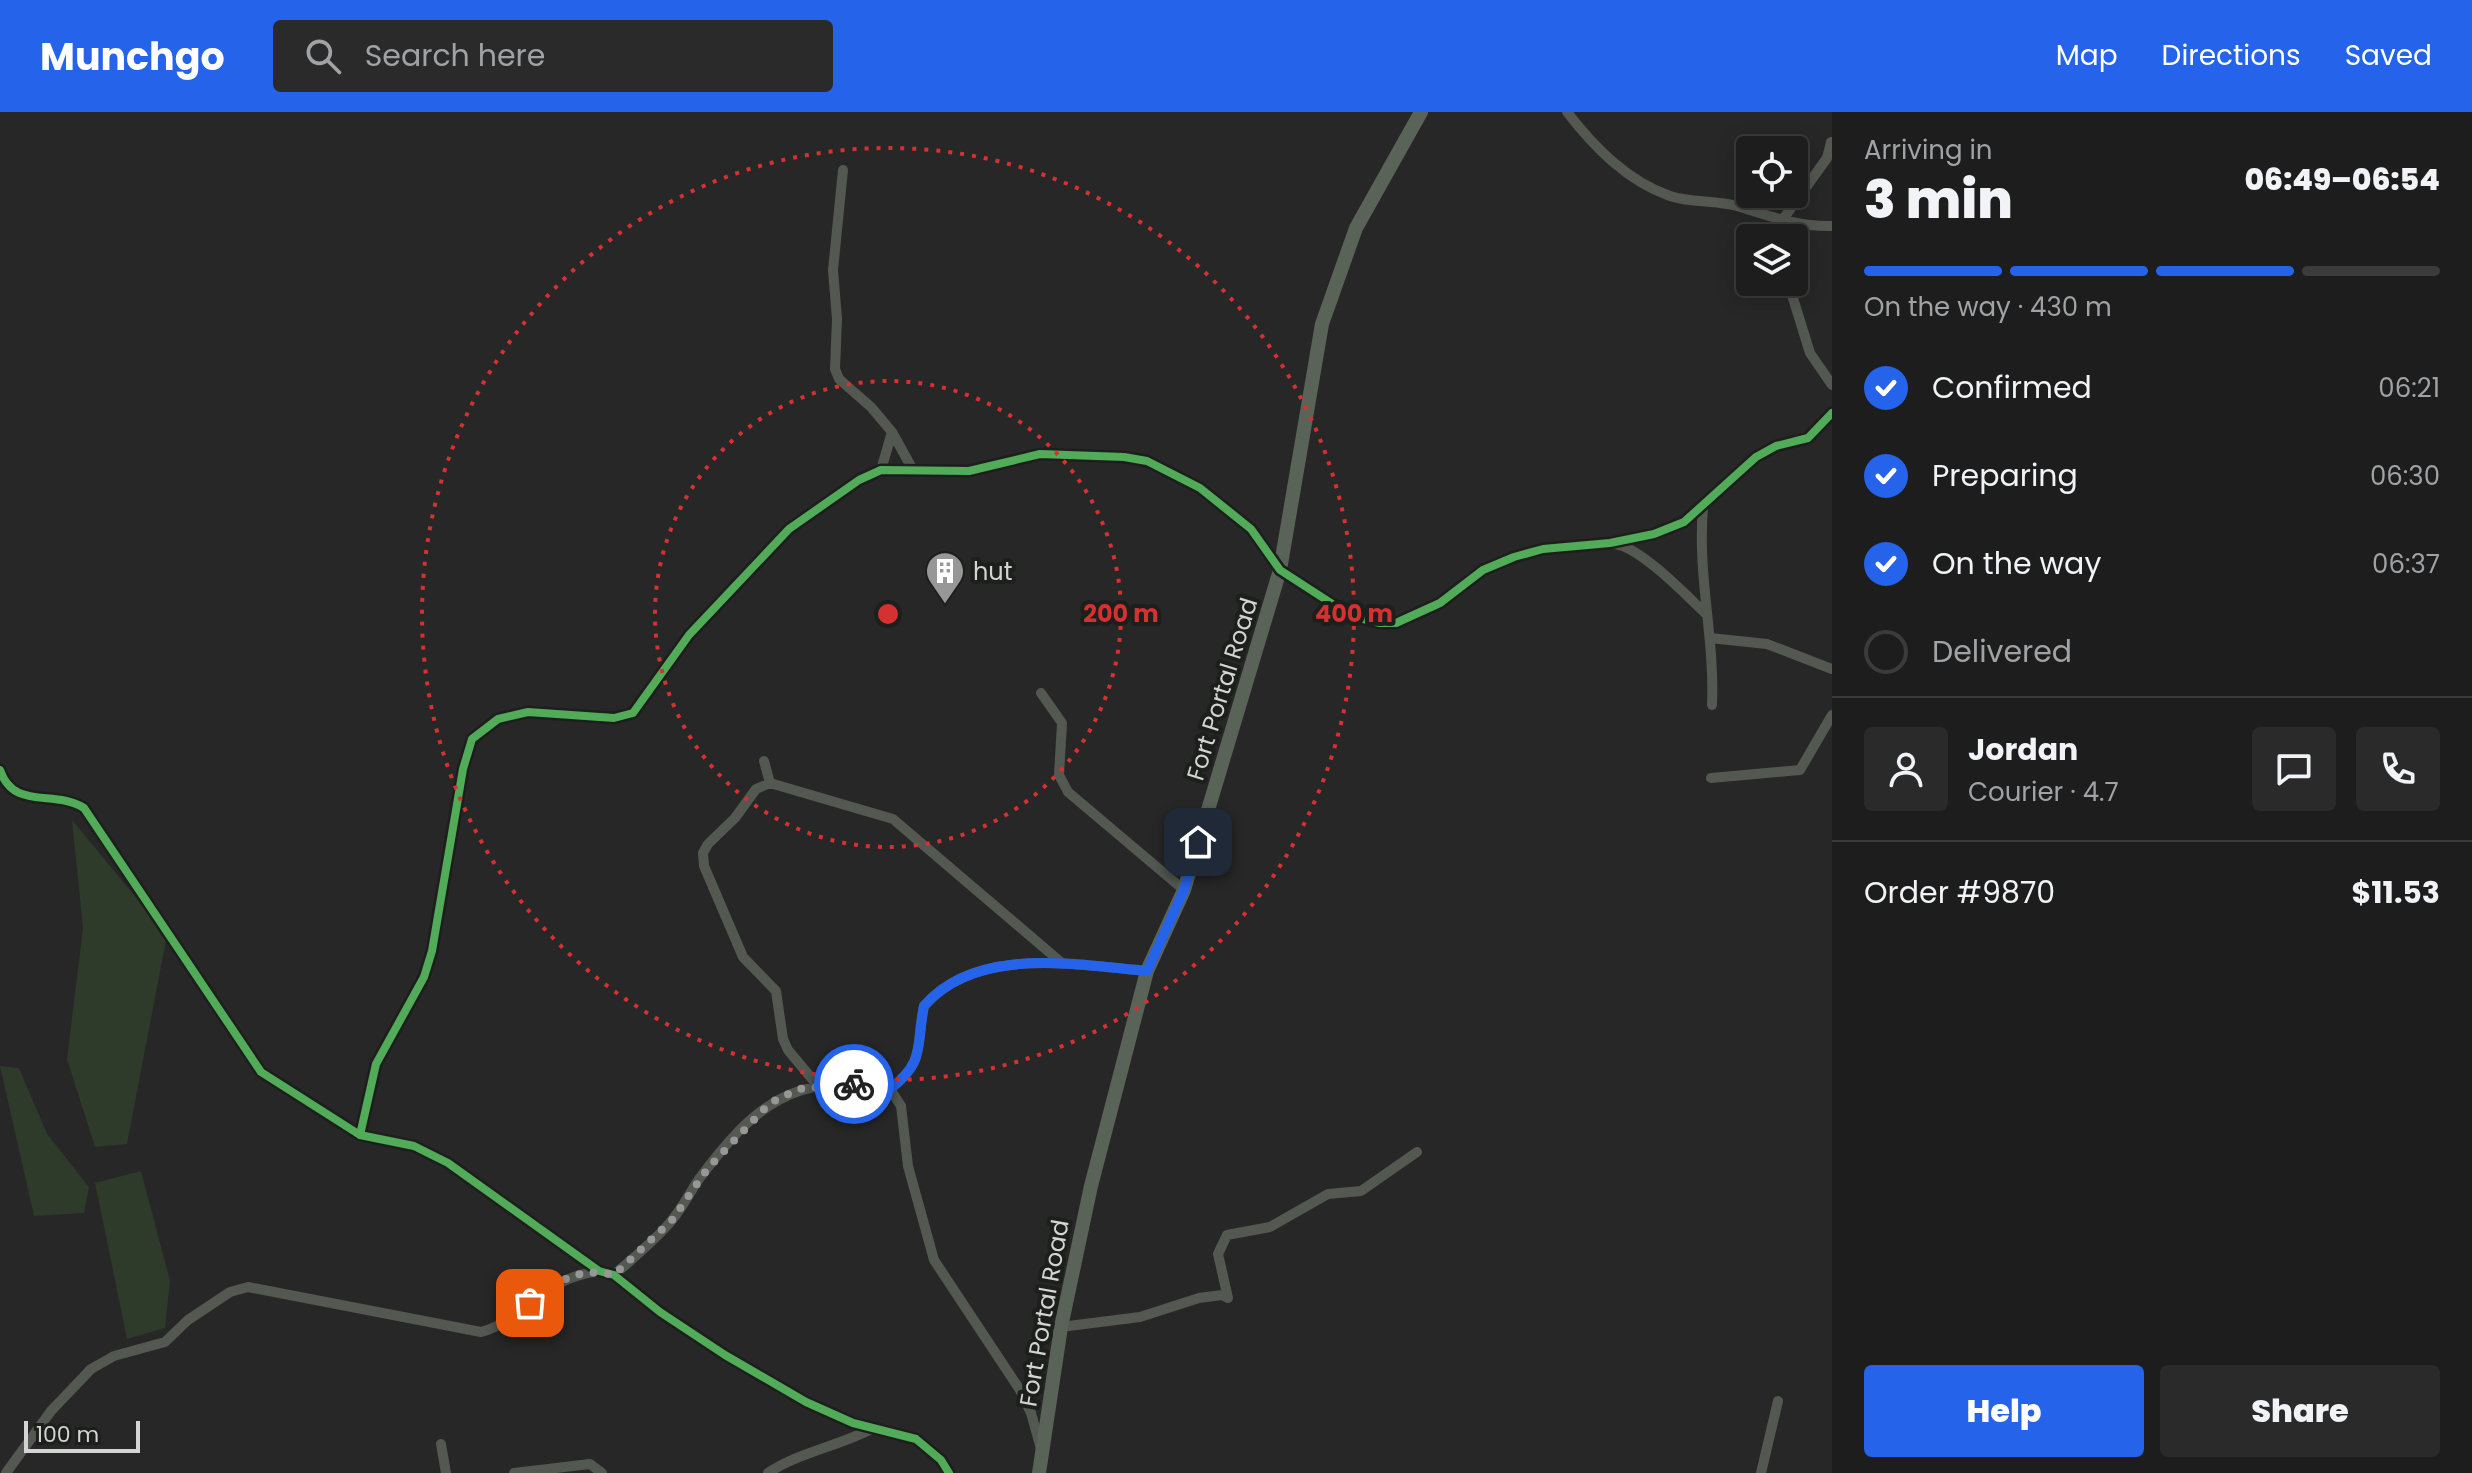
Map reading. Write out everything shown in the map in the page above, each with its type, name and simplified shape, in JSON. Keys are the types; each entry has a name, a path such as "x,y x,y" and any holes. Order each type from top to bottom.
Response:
{"main road":[{"name":"Fort Portal Road","path":"1039,1473 1061,1327 1091,1186 1147,971 1184,890 1280,570 1322,324 1356,228 1421,112"}],"street":[{"path":"1567,112 1601,152 1638,181 1672,197 1735,206 1781,222 1832,226"},
{"path":"1781,222 1827,158 1831,142"},
{"path":"843,170 833,270 837,319 835,369 839,379 871,407 892,432 913,470"},
{"path":"1792,296 1810,353 1832,385"},
{"path":"360,1135 376,1064 424,977 432,951 463,769 472,739 498,719 528,712 614,718 633,713 689,635 789,529 859,480 881,470 969,471 1040,454 1124,457 1147,461 1200,488 1251,529 1280,570 1351,616 1396,623 1440,603 1494,564 1543,549 1610,543 1654,534 1684,522 1756,457 1776,446 1808,438 1832,413"},
{"path":"881,470 892,432"},
{"path":"1703,508 1700,541 1705,613 1710,638 1712,705"},
{"path":"1610,543 1623,545 1658,570 1705,613"},
{"path":"1710,638 1767,644 1832,669"},
{"path":"1041,693 1062,723 1059,775 1068,792 1184,890"},
{"path":"1711,778 1800,770 1832,715"},
{"path":"764,761 770,783"},
{"path":"0,770 10,791 20,796 59,798 84,808 217,1004 252,1063 273,1081 360,1135 414,1146 448,1163 599,1271 614,1275 660,1312 765,1380 837,1417 916,1439 941,1460 949,1473"},
{"path":"818,1086 803,1073 783,1039 776,991 743,957 704,866 703,853 708,844 735,818 756,789 770,783 893,819 1063,964"},
{"path":"890,1089 914,1067 920,1052 924,1006 931,998 976,972 1063,964 1147,971"},
{"path":"799,1089 803,1073"},
{"path":"614,1275 672,1220 708,1168 755,1115 770,1103 799,1089 818,1086 855,1084 890,1089 901,1106 908,1166 934,1260 1020,1390 1031,1413 1042,1454"},
{"path":"1061,1327 1140,1317 1199,1298 1222,1295 1228,1298 1218,1254 1227,1235 1270,1227 1328,1194 1361,1191 1417,1152"},
{"path":"6,1473 51,1411 91,1369 114,1356 165,1342 188,1320 237,1289 248,1287 391,1312 481,1332 515,1314 560,1280 574,1274 599,1271"},
{"path":"1761,1473 1778,1401"},
{"path":"768,1473 791,1460 840,1445 873,1428"},
{"path":"441,1444 446,1473"},
{"path":"514,1473 590,1464 602,1473"}],"green space":[{"path":"72,820 167,935 127,1144 95,1147 67,1059 83,928"},
{"path":"0,1066 19,1068 47,1134 89,1187 84,1213 34,1216"},
{"path":"141,1171 170,1281 165,1328 127,1339 95,1183"}],"cycle path":[{"path":"360,1135 376,1064 424,977 432,951 463,769 472,739 498,719 528,712 614,718 633,713 689,635 789,529 859,480 881,470 969,471 1040,454 1124,457 1147,461 1200,488 1251,529 1280,570 1351,616 1380,623 1396,623 1440,603 1483,570 1514,557 1543,549 1610,543 1654,534 1684,522 1756,457 1776,446 1808,438 1832,413"},
{"path":"0,770 6,783 15,791 84,808 261,1072 360,1135 414,1146 448,1163 599,1271 614,1275 660,1312 725,1355 806,1402 853,1423 916,1439 941,1460 949,1473"}],"way so far":[{"path":"530,1303 560,1280 574,1274 599,1271 614,1275 663,1230 708,1168 755,1115 770,1103 799,1089 854,1084"}],"place":[{"name":"hut","path":"945,605"}],"route":[{"path":"854,1084 890,1089 902,1079 914,1067 920,1052 924,1006 931,998 976,972 1011,966 1063,964 1147,971 1184,890 1198,842"}]}
